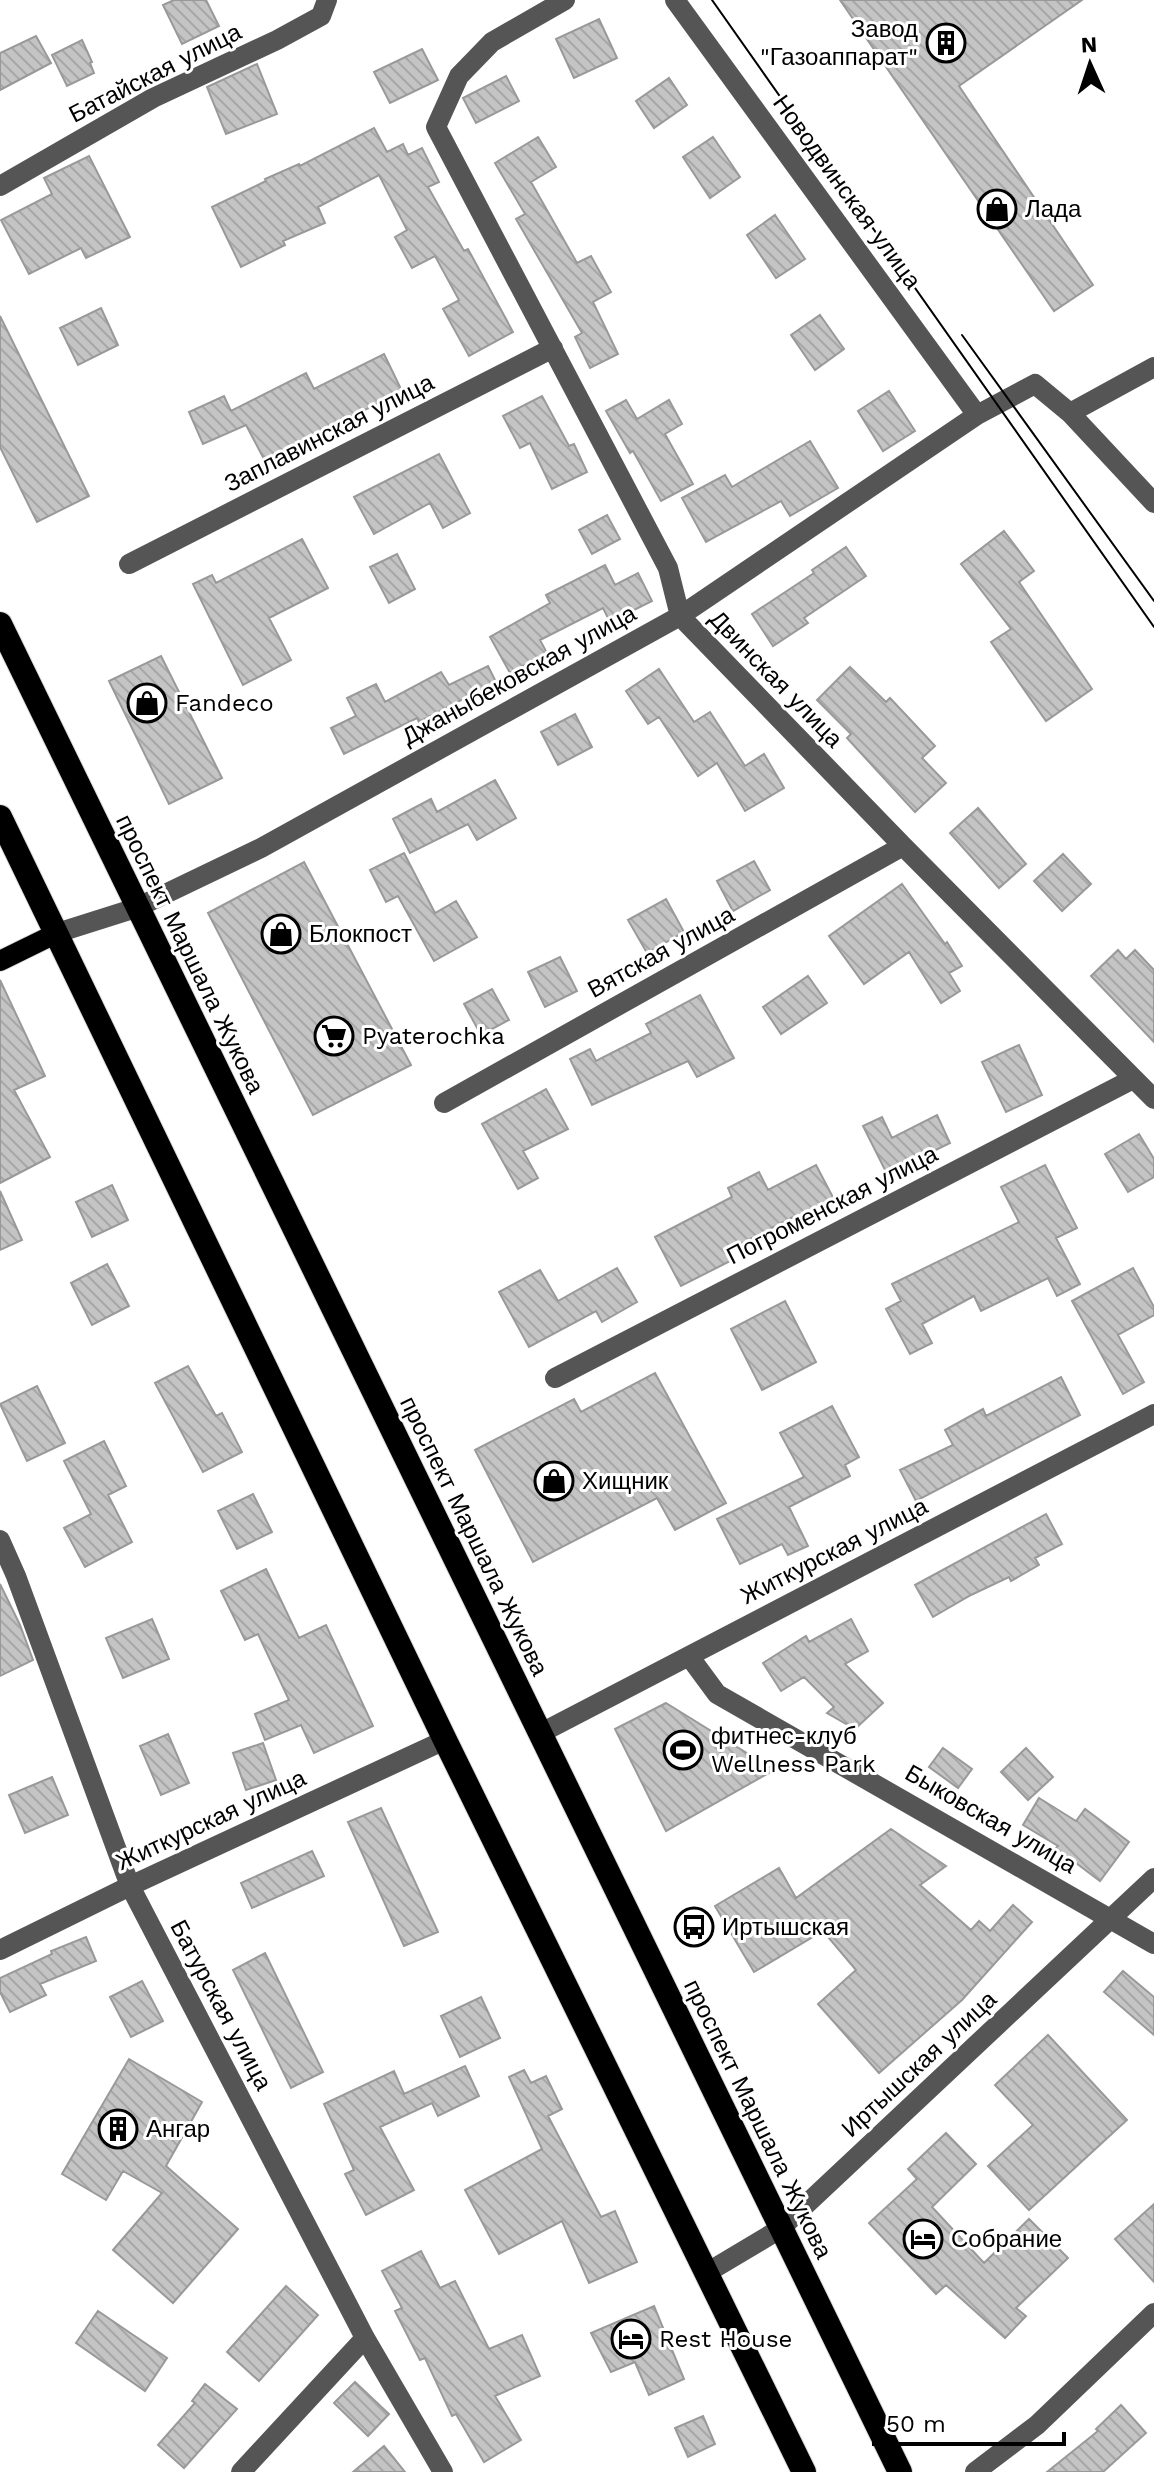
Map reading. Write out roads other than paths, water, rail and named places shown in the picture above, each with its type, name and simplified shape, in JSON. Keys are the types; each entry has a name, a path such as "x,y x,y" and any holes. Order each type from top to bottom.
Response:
{"highway":[{"name":"проспект Маршала Жукова","path":"0,624 900,2472"},
{"path":"0,817 445,1740 804,2472"}],"main road":[{"name":"Джаныбековская улица","path":"0,961 57,933"}],"street":[{"name":"Батайская улица","path":"0,186 153,98 321,16 327,0"},
{"name":"Двинская улица","path":"565,0 492,42 459,76 436,127 668,568 680,616 1154,1099"},
{"name":"Новодвинская улица","path":"675,0 977,415"},
{"name":"Заплавинская улица","path":"129,564 553,348"},
{"path":"1154,367 1070,413 1154,503"},
{"name":"Джаныбековская улица","path":"57,933 136,908 261,848 680,616 977,415 1035,384 1070,413"},
{"name":"Вятская улица","path":"444,1103 903,846"},
{"name":"Погроменская улица","path":"555,1378 1133,1079"},
{"name":"Житкурская улица","path":"539,1734 1154,1414"},
{"name":"Батурская улица","path":"0,1540 130,1886 365,2338 443,2472"},
{"name":"Быковская улица","path":"689,1656 717,1694 1154,1944"},
{"name":"Житкурская улица","path":"0,1950 445,1740"},
{"name":"Иртышская улица","path":"708,2272 780,2229 1154,1878"},
{"path":"975,2472 1037,2425 1154,2313"},
{"path":"241,2472 365,2338"}],"tram line":[{"path":"712,0 1154,627"},
{"path":"962,335 1154,601"}],"place":[{"name":"Завод \"Газоаппарат\"","path":"946,43"},
{"name":"Лада","path":"997,209"},
{"name":"Fandeco","path":"147,703"},
{"name":"Блокпост","path":"281,934"},
{"name":"Pyaterochka","path":"334,1036"},
{"name":"Хищник","path":"554,1481"},
{"name":"фитнес-клуб Wellness Park","path":"683,1750"},
{"name":"Иртышская","path":"694,1927"},
{"name":"Ангар","path":"118,2129"},
{"name":"Собрание","path":"923,2239"},
{"name":"Rest House","path":"631,2339"}]}
